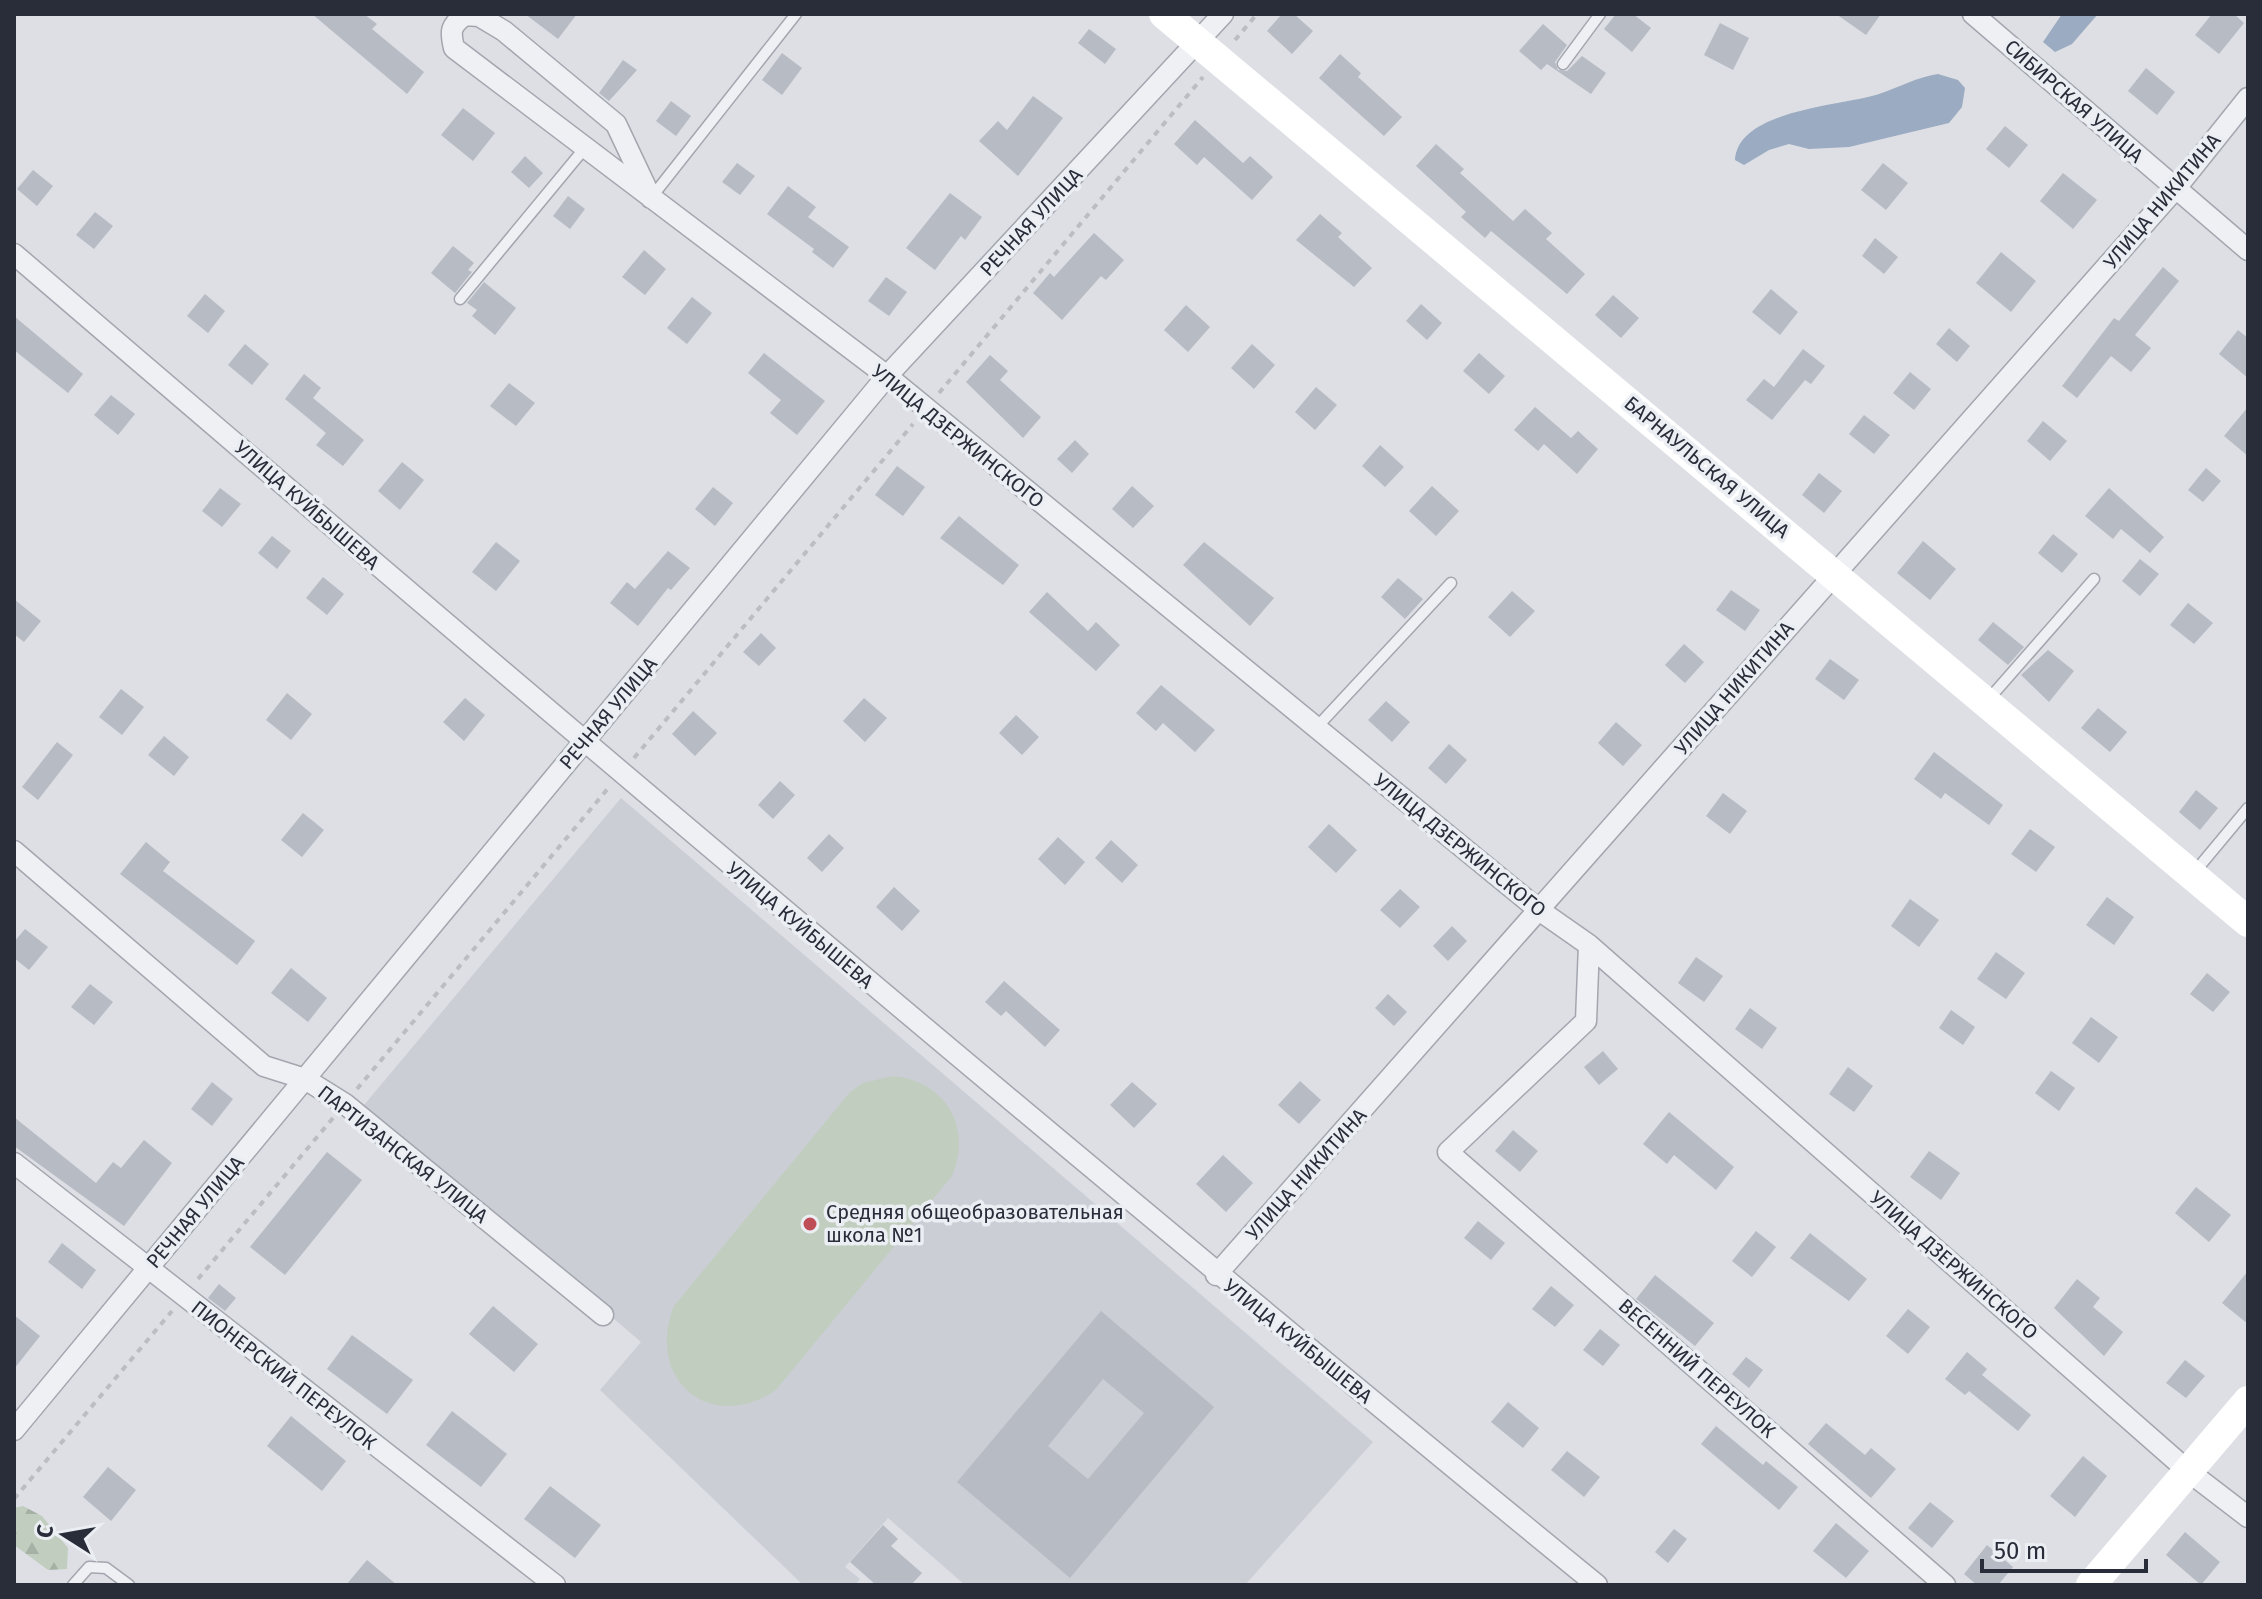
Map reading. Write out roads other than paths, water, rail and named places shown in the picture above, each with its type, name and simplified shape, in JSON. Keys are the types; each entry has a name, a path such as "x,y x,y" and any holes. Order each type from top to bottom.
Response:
{"street":[{"name":"БАРНАУЛЬСКАЯ УЛИЦА","path":"1164,14 2248,922"},
{"name":"РЕЧНАЯ УЛИЦА","path":"14,1430 887,376 1223,14"},
{"name":"СИБИРСКАЯ УЛИЦА","path":"1973,14 2248,250"},
{"name":"УЛИЦА ДЗЕРЖИНСКОГО","path":"651,198 616,124 504,31 479,16 465,15 454,23 450,31 454,48 584,149 887,376 1539,910 1589,945 2188,1471 2248,1517"},
{"name":"УЛИЦА НИКИТИНА","path":"1216,1275 2176,188 2248,98"},
{"name":"УЛИЦА КУЙБЫШЕВА","path":"14,254 583,743 1216,1275 1597,1585"},
{"name":"ПАРТИЗАНСКАЯ УЛИЦА","path":"14,851 264,1066 305,1079 345,1104 603,1315"},
{"name":"ВЕСЕННИЙ ПЕРЕУЛОК","path":"1589,945 1586,1021 1448,1152 1945,1585"},
{"name":"ПИОНЕРСКИЙ ПЕРЕУЛОК","path":"14,1163 555,1585"},
{"path":"2091,1585 2248,1401"}],"lane":[{"path":"651,198 796,14"},
{"path":"1563,64 1600,14"},
{"path":"460,299 584,149"},
{"path":"1986,701 2094,579"},
{"path":"1316,728 1451,583"},
{"path":"2192,875 2248,808"},
{"path":"73,1585 89,1567 106,1568 129,1585"}],"water":[{"path":"2062,14 2098,14 2072,44 2055,52 2043,42"},
{"path":"1938,74 1958,80 1965,88 1962,107 1949,123 1849,147 1809,149 1789,144 1769,150 1744,165 1735,160 1741,143 1754,130 1772,120 1879,94"}],"place":[{"name":"Средняя общеобразовательная школа №1","path":"810,1224"}]}
